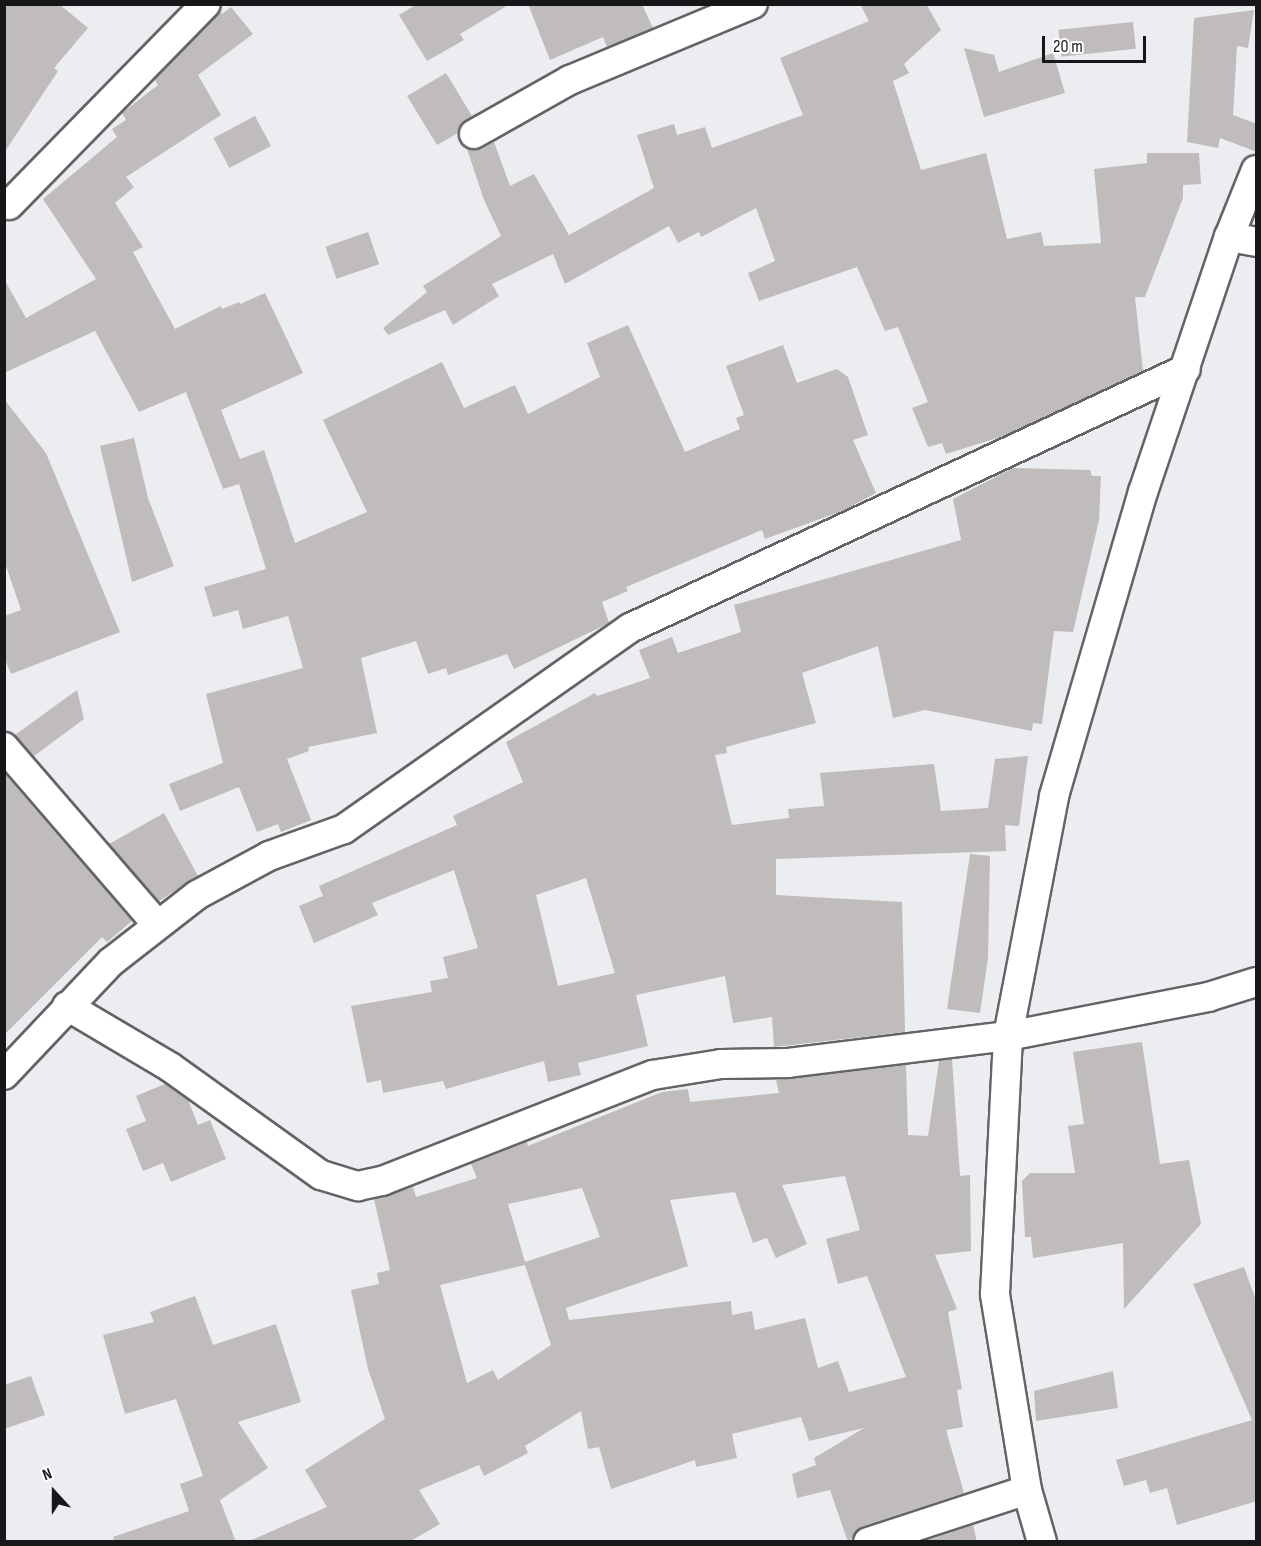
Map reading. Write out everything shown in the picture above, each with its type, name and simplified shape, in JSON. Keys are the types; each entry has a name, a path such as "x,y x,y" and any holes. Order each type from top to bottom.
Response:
{"street":[{"path":"9,205 206,4"},
{"path":"474,134 570,80 753,4"},
{"path":"1042,1542 1027,1490 995,1294 1008,1036 1054,796 1143,492 1186,369 1243,239 1257,170"},
{"path":"4,1075 111,962 197,895 252,864 344,829 630,628 1186,369"},
{"path":"4,747 158,924"},
{"path":"67,1006 170,1067 321,1175 358,1186 382,1182 653,1075 721,1064 788,1063 1008,1036 1208,997 1257,982"},
{"path":"868,1542 1027,1490"}],"building":[{"path":"4,4 59,4 88,28 54,68 58,71 4,153"},
{"path":"417,4 510,4 460,34 464,40 427,61 399,15"},
{"path":"528,4 642,4 653,28 607,47 603,37 550,60"},
{"path":"860,4 926,4 941,30 904,64 909,73 893,81 921,170 986,153 1007,239 1041,232 1044,246 1101,243 1094,169 1147,163 1147,153 1199,153 1201,184 1183,185 1183,198 1145,297 1135,297 1143,371 1003,436 946,454 942,443 928,447 912,408 928,402 898,327 885,331 857,267 759,301 748,273 775,261 756,208 701,237 699,232 678,243 669,226 565,284 553,254 492,284 499,296 453,325 445,310 388,335 383,328 427,292 423,286 501,236 484,200 467,149 482,149 494,142 510,186 534,174 569,235 654,188 637,135 674,124 677,135 705,127 712,148 803,115 780,58 869,21"},
{"path":"231,7 253,34 198,75 221,115 126,177 134,187 115,203 143,247 133,252 175,329 221,306 222,309 239,302 240,304 265,293 303,373 221,410 240,459 264,450 295,543 367,512 323,420 442,362 464,408 515,385 528,414 600,377 587,343 628,325 685,452 740,429 736,418 744,415 726,366 783,345 797,383 837,369 848,377 868,435 853,440 876,493 842,511 765,539 762,530 626,587 628,591 602,602 609,623 514,669 507,654 448,675 446,668 428,674 416,641 361,658 377,733 308,747 309,751 287,759 311,820 281,832 278,824 257,832 239,787 180,811 169,784 223,763 206,694 303,668 288,616 243,629 238,610 213,617 204,587 266,569 239,484 223,489 186,392 139,412 95,331 4,373 4,279 26,318 96,279 43,199 117,137 112,129 126,120 122,113 158,85 155,80 220,12 222,14"},
{"path":"1254,10 1248,48 1237,46 1233,115 1257,124 1257,152 1220,138 1218,148 1187,142 1194,18"},
{"path":"1133,22 1136,49 1061,57 1058,30"},
{"path":"964,48 994,55 999,72 1053,53 1065,93 984,117"},
{"path":"446,73 472,116 460,125 458,133 437,145 407,96"},
{"path":"255,116 271,146 229,168 214,138"},
{"path":"368,232 379,264 337,279 325,247"},
{"path":"4,399 46,453 120,632 11,674 4,657 4,616 21,610 4,560"},
{"path":"134,438 148,498 174,566 132,582 100,446"},
{"path":"1013,468 1090,470 1092,476 1101,476 1099,520 1073,632 1054,631 1042,724 1033,723 1032,731 925,710 893,718 878,646 802,673 816,723 726,747 727,753 715,755 732,825 789,818 788,809 824,806 820,773 934,764 941,811 988,808 995,759 1028,756 1019,826 1005,825 1006,851 776,859 776,895 902,902 905,1032 774,1047 772,1017 733,1023 725,976 636,995 648,1046 578,1063 581,1075 548,1082 544,1061 446,1089 443,1081 383,1093 381,1080 367,1083 351,1006 432,992 430,981 448,978 443,957 478,948 454,870 372,903 378,915 314,943 299,906 323,896 319,886 457,825 453,816 523,782 506,742 595,693 597,696 650,678 639,650 672,637 678,653 741,632 734,605 961,540 953,499","holes":["586,878 615,973 558,986 536,895"]},
{"path":"77,690 84,719 34,756 15,735"},
{"path":"4,773 132,921 107,942 102,937 4,1035"},
{"path":"164,813 198,876 159,901 109,844"},
{"path":"970,854 990,856 988,958 980,1013 947,1009"},
{"path":"1142,1042 1160,1164 1189,1160 1201,1224 1124,1309 1123,1243 1033,1258 1031,1237 1025,1237 1022,1181 1030,1173 1075,1173 1068,1126 1084,1124 1073,1052"},
{"path":"952,1059 960,1176 970,1175 971,1251 935,1255 957,1309 948,1312 962,1389 957,1390 963,1427 946,1430 964,1493 863,1526 848,1542 830,1490 797,1498 792,1474 816,1465 814,1458 864,1428 809,1441 801,1417 732,1434 737,1458 696,1467 695,1460 611,1489 599,1447 588,1449 581,1411 525,1446 528,1453 484,1476 479,1465 419,1490 440,1524 409,1542 247,1542 327,1507 305,1470 385,1419 368,1369 351,1290 379,1284 377,1273 390,1270 374,1199 413,1187 416,1197 477,1178 471,1164 527,1142 528,1146 662,1092 688,1089 690,1102 779,1093 776,1080 906,1065 908,1135 928,1136 939,1061","holes":["845,1176 860,1230 826,1239 838,1284 867,1276 906,1377 849,1392 838,1361 818,1368 805,1318 755,1330 752,1311 732,1315 731,1301 569,1320 566,1308 688,1266 670,1200 735,1192 753,1243 767,1238 776,1258 807,1244 782,1185","582,1188 600,1237 525,1262 508,1204","525,1265 551,1345 498,1380 493,1370 467,1383 440,1285"]},
{"path":"165,1084 188,1100 198,1125 210,1120 226,1159 171,1182 163,1163 143,1171 126,1129 146,1121 136,1096"},
{"path":"1244,1267 1257,1303 1257,1501 1177,1525 1167,1488 1150,1493 1146,1480 1124,1486 1116,1460 1252,1420 1193,1284"},
{"path":"195,1296 213,1345 276,1324 301,1402 238,1422 268,1468 220,1500 236,1542 114,1542 113,1537 189,1511 180,1484 203,1476 176,1399 125,1414 103,1335 154,1322 150,1312"},
{"path":"1113,1371 1118,1408 1036,1421 1034,1391"},
{"path":"31,1376 45,1415 4,1429 4,1385"},
{"path":"973,1525 977,1542 923,1542"}]}
